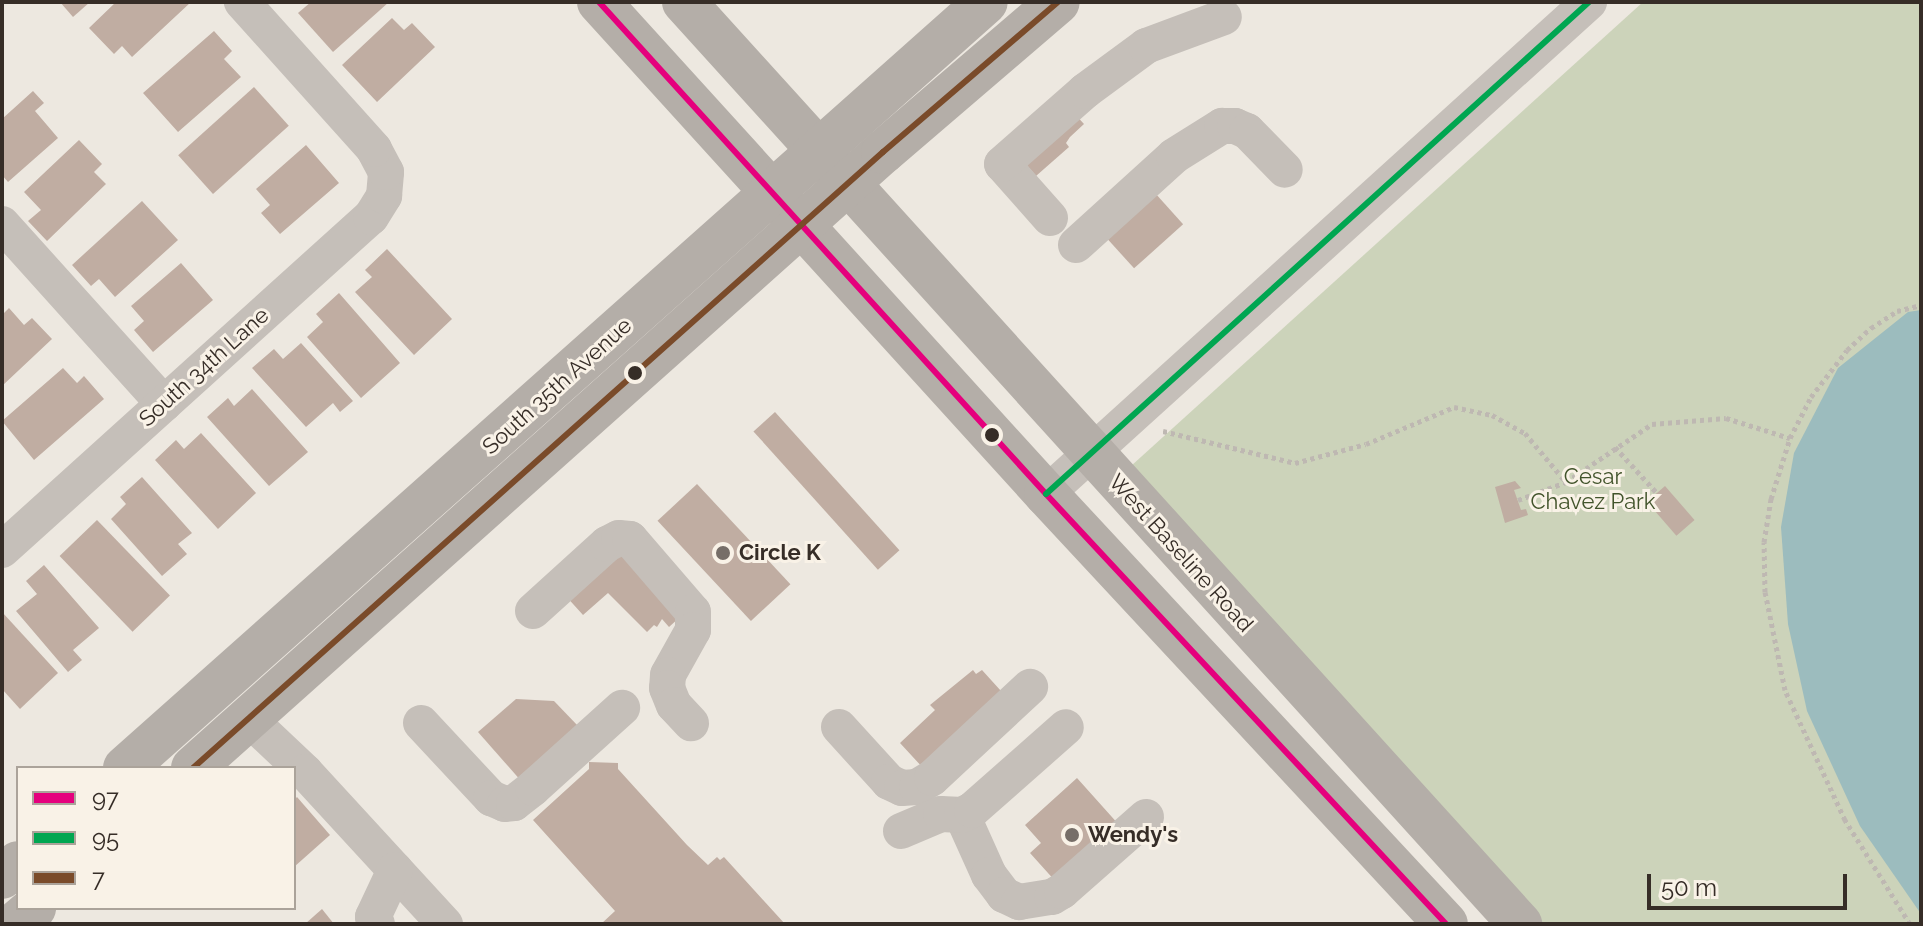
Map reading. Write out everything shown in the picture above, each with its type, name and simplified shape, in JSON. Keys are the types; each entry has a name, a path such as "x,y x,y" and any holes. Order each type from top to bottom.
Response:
{"main road":[{"path":"599,2 800,227 1446,924"},
{"name":"West Baseline Road","path":"684,2 1090,454 1520,924"},
{"name":"South 35th Avenue","path":"127,766 986,2"},
{"name":"South 35th Avenue","path":"195,766 848,184 1058,2"},
{"path":"274,637 302,673"},
{"path":"1296,761 1336,723"},
{"path":"15,924 32,910"}],"street":[{"name":"South 34th Lane","path":"2,550 371,217 384,196 386,172 374,149 242,2"},
{"path":"1046,494 1589,2"},
{"path":"1050,218 1002,164 1085,91 1146,46 1224,17"},
{"path":"1076,245 1174,156 1222,126 1235,126 1247,131 1285,170"},
{"path":"2,224 164,404"},
{"path":"533,611 607,544 619,538 630,539 693,612 693,630 668,675 667,688 674,705 691,723"},
{"path":"839,727 889,782 902,788 917,787 932,778 1030,687"},
{"path":"421,723 491,798 505,804 514,803 533,788 622,708"},
{"path":"249,719 305,772 445,924"},
{"path":"901,831 941,814 962,815 981,803 1066,727"},
{"path":"962,815 989,875 1004,895 1019,902 1035,901 1062,891 1146,817"},
{"path":"377,924 373,917 395,870"}],"path":[{"path":"1910,924 1845,820 1785,690 1765,592 1764,542 1771,499 1790,438 1811,397 1847,350 1871,328 1897,311 1921,305"},
{"path":"1163,431 1295,463 1366,444 1454,407 1492,415 1525,433 1566,482"},
{"path":"1518,500 1566,482 1652,424 1679,419 1726,418 1790,438"},
{"path":"1615,447 1657,493"}],"green space":[{"name":"Cesar Chavez Park","path":"1643,2 1921,2 1921,924 1544,924 1131,466"}],"water":[{"path":"1921,310 1921,914 1860,826 1807,711 1788,624 1781,527 1794,453 1838,368 1908,312"}],"building":[{"path":"60,2 90,2 73,17"},
{"path":"116,2 191,2 132,57 122,46 114,54 89,28"},
{"path":"311,2 389,2 333,52 298,13"},
{"path":"392,18 404,30 412,23 435,47 377,102 342,65"},
{"path":"214,31 232,51 224,59 241,77 178,132 143,93"},
{"path":"254,87 289,126 213,194 178,155"},
{"path":"33,91 44,103 35,111 58,138 8,182 2,175 2,119"},
{"path":"1072,111 1084,124 1066,143 1069,147 1036,176 1025,163"},
{"path":"79,140 102,164 94,172 106,184 47,241 28,221 41,210 24,192"},
{"path":"306,145 339,183 280,234 261,213 270,205 256,189"},
{"path":"1155,193 1183,224 1134,268 1106,237"},
{"path":"142,201 178,240 115,297 99,279 91,286 72,265"},
{"path":"387,249 452,319 414,355 355,292 372,277 365,270"},
{"path":"181,263 213,300 153,352 134,330 144,321 131,306"},
{"path":"339,293 400,363 361,398 307,337 323,322 316,314"},
{"path":"9,308 24,325 32,318 52,339 2,386 2,315"},
{"path":"301,343 353,401 340,412 333,403 306,427 252,368 274,349 283,359"},
{"path":"63,368 77,383 84,376 104,399 34,460 2,421"},
{"path":"252,389 308,452 269,486 207,417 228,398 234,406"},
{"name":"Circle K","path":"775,412 899,550 878,570 753,431"},
{"path":"201,433 256,493 218,529 155,460 176,440 184,449"},
{"path":"142,477 192,533 178,544 187,554 162,576 111,519 126,504 120,497"},
{"path":"1515,481 1521,488 1514,490 1521,510 1526,509 1528,515 1505,523 1495,487"},
{"name":"Circle K","path":"697,484 790,584 751,621 658,521"},
{"path":"1665,486 1695,520 1676,536 1647,502"},
{"path":"97,520 170,596 133,632 60,556"},
{"path":"623,542 680,617 669,627 662,619 657,627 654,625 647,632 608,593 583,615 564,594"},
{"path":"44,565 99,628 73,650 82,660 68,672 16,611 37,594 26,581"},
{"path":"2,612 58,673 20,709 2,689"},
{"path":"973,670 976,674 982,670 1001,691 924,769 900,743 935,710 930,705"},
{"path":"516,699 554,701 579,727 522,782 478,732"},
{"path":"589,762 618,763 618,769 687,845 708,865 717,857 720,860 724,857 785,924 601,924 615,911 533,820 589,769"},
{"name":"Wendy's","path":"1077,778 1120,826 1057,883 1030,853 1041,843 1025,825"},
{"path":"296,798 330,835 296,865"},
{"path":"322,909 334,924 305,924"}],"transit line":[{"name":"97","path":"599,2 1046,494 1446,924"},
{"name":"7","path":"195,766 883,152 1058,2"},
{"name":"95","path":"1046,494 1589,2"}],"place":[{"name":"Circle K","path":"723,553"},
{"name":"Wendy's","path":"1072,835"}]}
